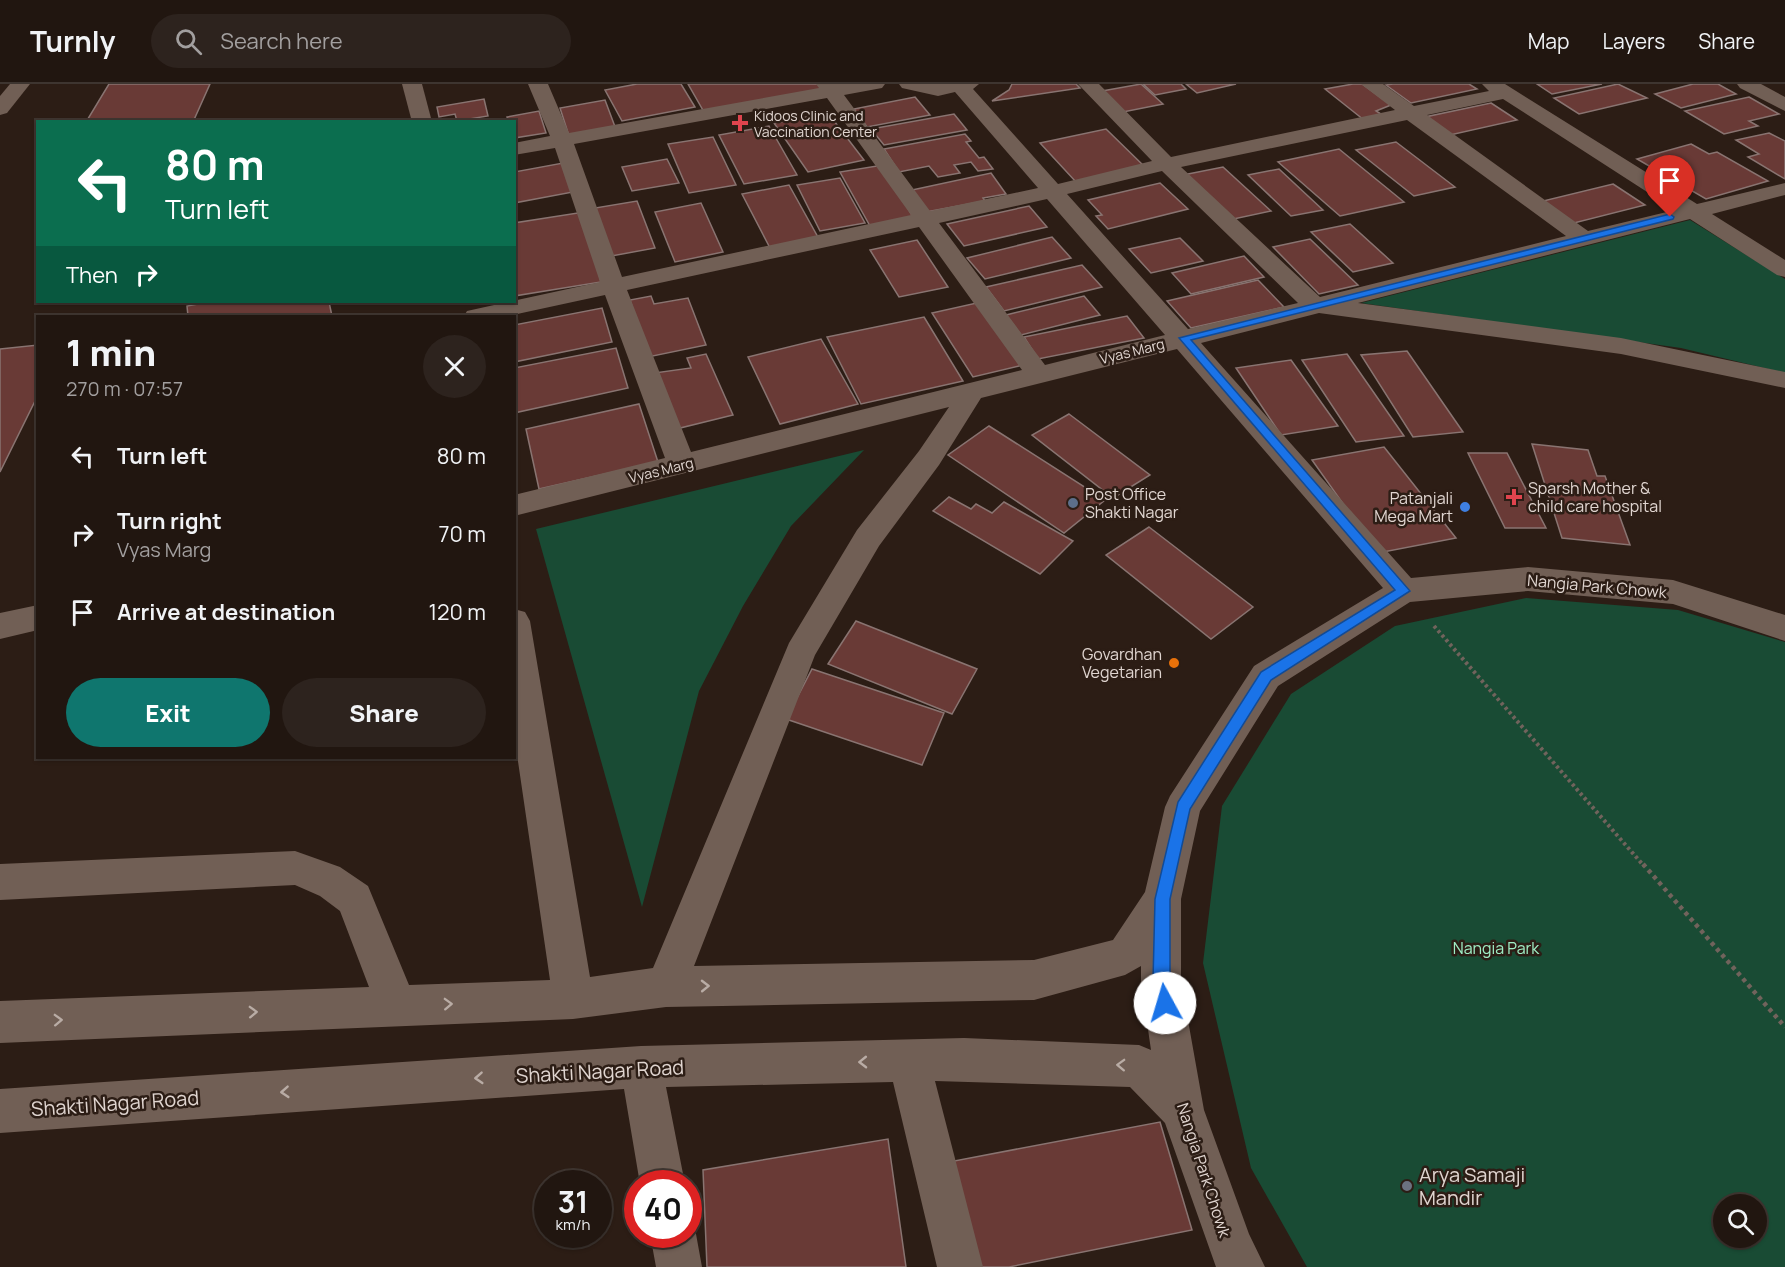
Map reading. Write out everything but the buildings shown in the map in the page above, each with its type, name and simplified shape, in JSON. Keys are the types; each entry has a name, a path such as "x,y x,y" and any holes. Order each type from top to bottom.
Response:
{"street":[{"path":"0,109 20,84"},
{"path":"412,84 421,120"},
{"path":"538,84 563,142 614,287 682,465"},
{"path":"516,149 563,142 830,88 875,84"},
{"path":"909,84 938,90 965,86 1404,591"},
{"path":"1088,84 1166,164 1314,305 1621,346 1785,380"},
{"path":"1371,84 1583,238"},
{"path":"1747,84 1785,105"},
{"path":"830,88 1039,375"},
{"path":"481,315 1054,191 1166,164 1408,112 1499,88 1785,270"},
{"name":"Vyas Marg","path":"516,506 1785,189"},
{"path":"666,987 800,652 868,538 929,458 973,391"},
{"name":"Nangia Park Chowk","path":"1242,1267 1230,1247 1182,1110 1161,981 1162,899 1183,807 1266,676 1404,591 1528,579 1673,592 1785,628"},
{"path":"0,626 36,617"},
{"path":"516,634 573,999"},
{"path":"0,882 294,868 319,874 341,886 354,899 397,1006"},
{"path":"0,1022 573,999 666,987 1034,980 1125,956 1162,899"},
{"name":"Shakti Nagar Road","path":"0,1111 641,1067 964,1059 1139,1066 1182,1110"},
{"path":"909,1060 960,1267"},
{"path":"641,1067 660,1170"},
{"path":"676,1248 679,1267"}],"path":[{"path":"1404,591 1785,1027"}],"green space":[{"path":"1690,220 1785,279 1785,373 1681,348 1361,303"},
{"path":"864,450 791,526 743,606 699,691 642,907 536,529"},
{"name":"Nangia Park","path":"1526,598 1678,610 1785,642 1785,1267 1307,1267 1251,1168 1203,963 1222,806 1291,694 1395,626"}],"place":[{"name":"Kidoos Clinic and Vaccination Center","path":"740,123"},
{"name":"Sparsh Mother & child care hospital","path":"1514,497"},
{"name":"Post Office Shakti Nagar","path":"1073,503"},
{"name":"Patanjali Mega Mart","path":"1465,507"},
{"name":"Govardhan Vegetarian","path":"1174,663"},
{"name":"Arya Samaji Mandir","path":"1407,1186"}],"route":[{"path":"1165,1003 1161,981 1162,899 1183,807 1266,676 1404,591 1184,338 1670,217"}]}
